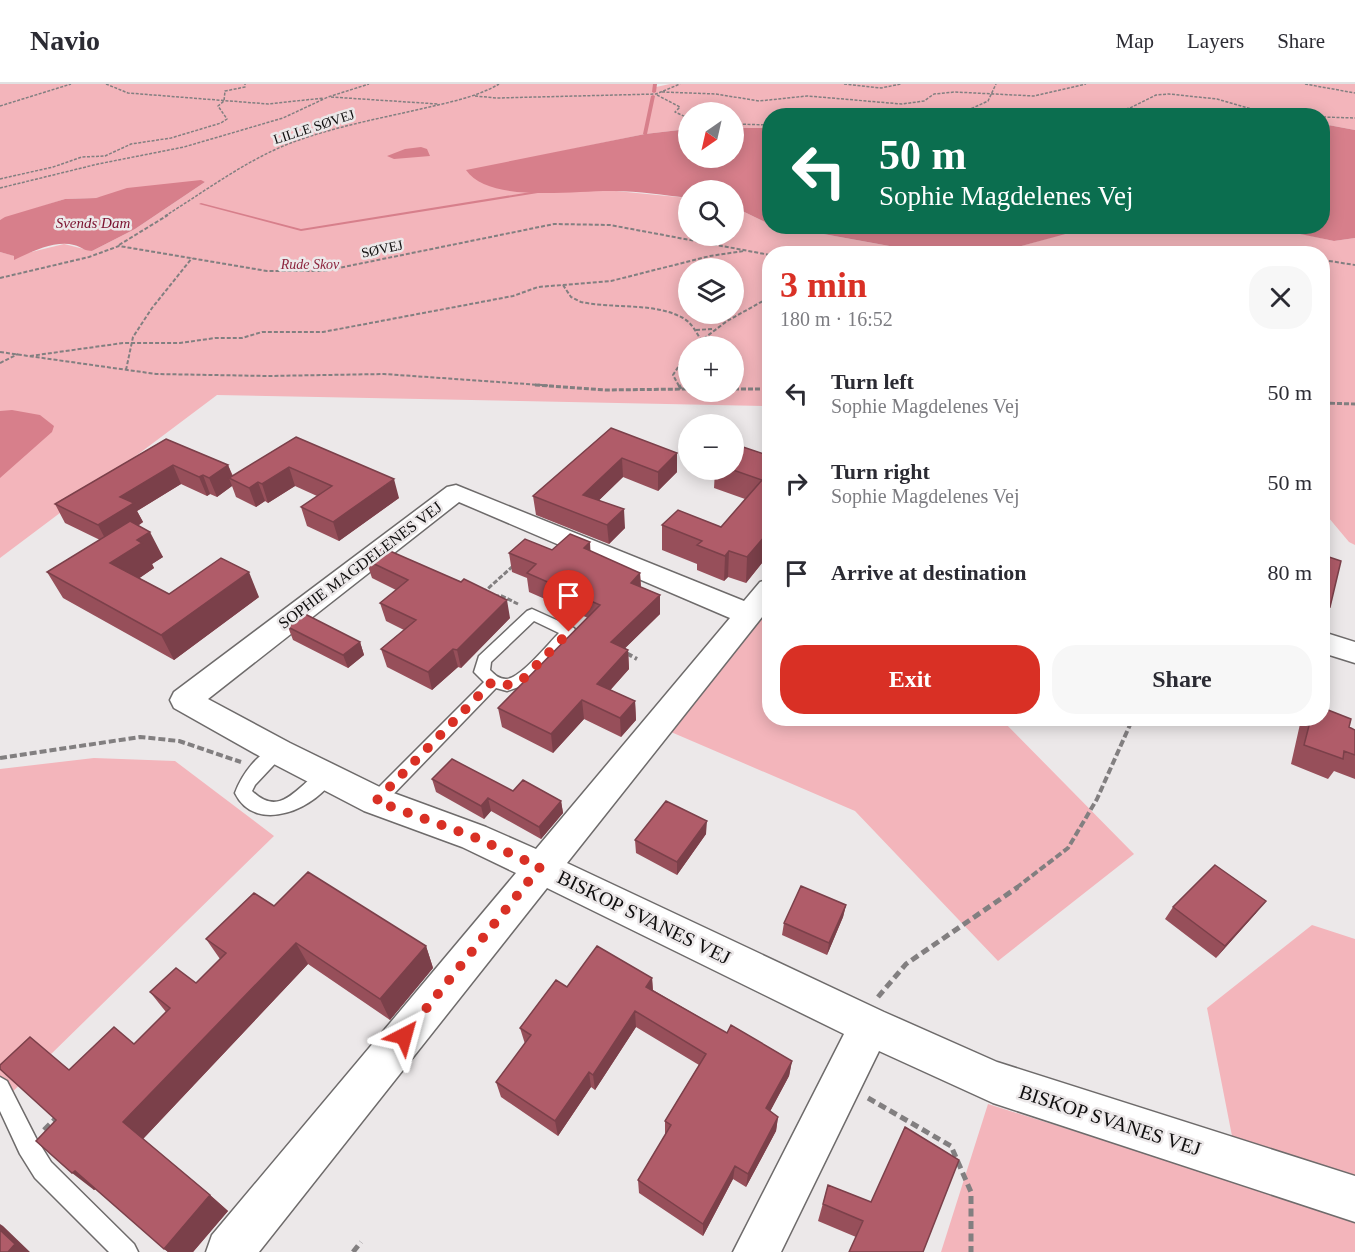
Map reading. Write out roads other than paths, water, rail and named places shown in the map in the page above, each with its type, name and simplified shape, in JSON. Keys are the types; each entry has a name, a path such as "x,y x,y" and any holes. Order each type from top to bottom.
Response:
{"street":[{"name":"SOPHIE MAGDELENES VEJ","path":"540,867 474,837 376,801 278,752 185,700 456,492 748,614"},
{"path":"540,867 762,597"},
{"path":"1330,644 1355,653"},
{"name":"BISKOP SVANES VEJ","path":"229,1252 540,867 864,1023 993,1082 1355,1199"},
{"path":"756,1252 842,1083 864,1023"}],"lane":[{"path":"532,614 569,632 522,680 507,685 492,682 482,672 484,660 532,614"},
{"path":"376,801 492,682"},
{"path":"278,752 257,769 246,782 243,793 252,804 265,809 290,805 302,798 327,776"},
{"path":"0,1088 28,1146 43,1170 126,1252"}],"water":[{"path":"1330,125 1355,130 1355,238 1334,241 1300,234 1330,234"},
{"path":"744,128 762,128 762,221 744,212 744,180 678,180 678,197 623,191 534,193 493,187 477,181 466,170 645,134 678,130 678,168 744,168"},
{"path":"421,147 427,149 430,156 394,159 387,156 405,149"},
{"name":"Svends Dam","path":"201,180 205,182 135,229 92,251 74,245 59,244 14,260 14,256 0,252 0,220 5,217 65,199 96,198 127,188"},
{"path":"824,234 1065,234 1021,246 890,246"},
{"path":"12,410 40,415 54,426 52,432 0,478 0,411"}],"waterway":[{"path":"654,92 655,84"},
{"path":"645,134 653,96"},
{"path":"201,204 301,230 543,191"}],"park label":[{"name":"Rude Skov","path":"310,264"}]}
